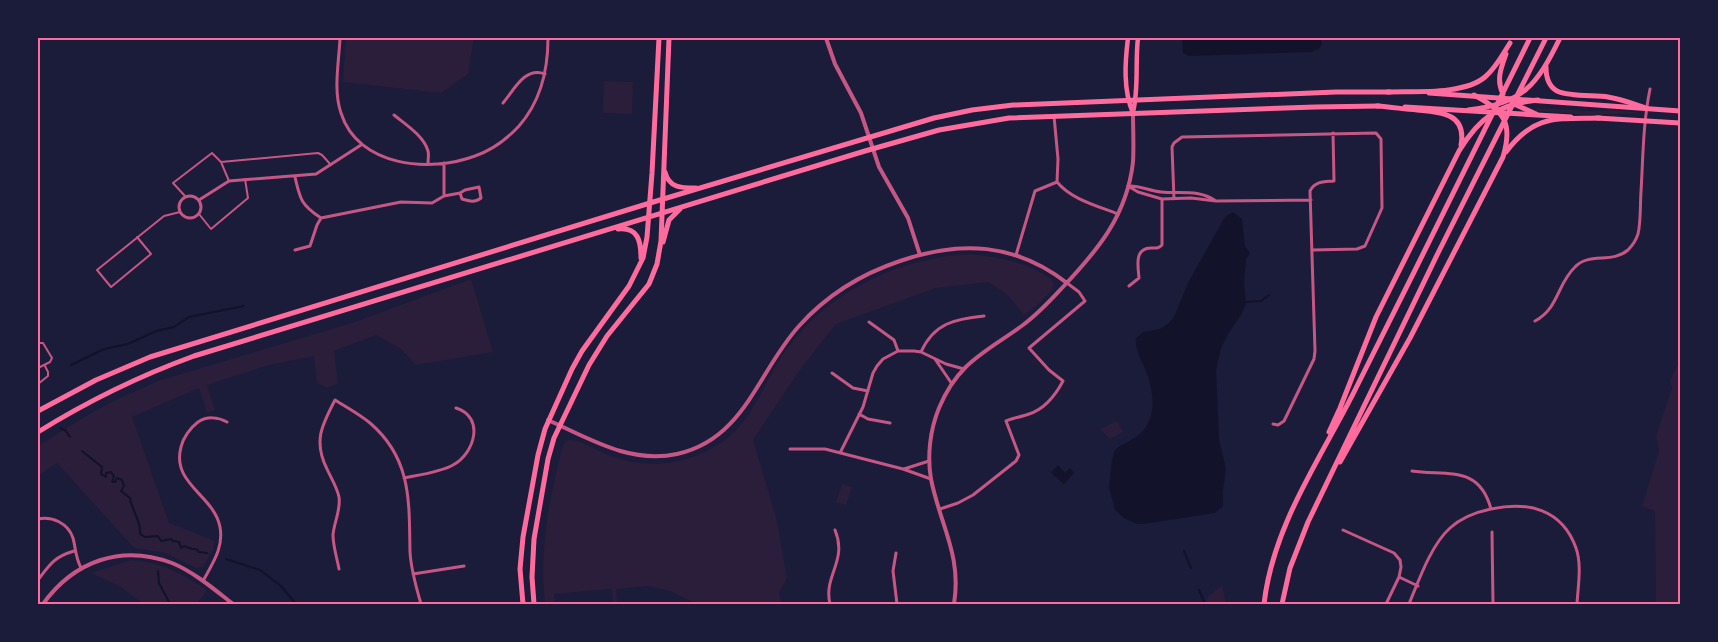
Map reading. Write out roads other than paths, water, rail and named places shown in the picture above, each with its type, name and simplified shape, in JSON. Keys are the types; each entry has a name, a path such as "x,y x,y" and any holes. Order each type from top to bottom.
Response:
{"main road":[{"path":"523,604 520,575 523,537 538,455 548,420 582,351 629,286 640,264 645,247 650,203 660,38"},
{"path":"660,252 670,38"},
{"path":"1128,38 1126,66 1127,100 1133,113"},
{"path":"1133,113 1136,100 1138,38"},
{"path":"1264,604 1269,574 1281,534 1353,394 1530,38"},
{"path":"1282,604 1294,557 1317,504 1373,386 1546,38"},
{"path":"1314,467 1376,317 1459,151 1476,126 1530,86 1546,66 1560,38"},
{"path":"38,411 96,380 150,357 650,203 934,118 1013,104 1458,89 1485,78 1494,68 1512,40"},
{"path":"1512,40 1500,71 1500,87 1510,100 1536,114"},
{"path":"1546,66 1546,75 1550,84 1557,91 1567,94 1610,97 1646,108"},
{"path":"1387,92 1538,100 1680,111"},
{"path":"1317,504 1410,338 1503,157 1508,140 1508,129 1504,119 1492,106 1474,96"},
{"path":"1465,110 1492,106 1510,100"},
{"path":"38,432 103,394 194,356 915,136 974,123 1009,118 1054,116 1316,106 1378,106 1496,111 1680,123"},
{"path":"1378,106 1441,113 1451,117 1459,124 1462,133 1459,151"},
{"path":"1503,157 1523,132 1540,123 1563,119 1600,118"},
{"path":"664,164 669,182 676,187 704,188"},
{"path":"534,604 532,571 534,539 550,454 560,425 589,365 603,342 649,284 657,264 669,220 685,206"},
{"path":"606,230 625,228 635,233 641,249 640,264"}],"street":[{"path":"340,38 337,94 346,124 361,145 373,153 392,160 428,163 444,163 476,156 509,136 539,95 545,74 548,38"},
{"path":"826,38 835,64 861,112 884,178 908,218 920,255"},
{"path":"503,103 526,75 531,73 545,74"},
{"path":"1535,321 1548,312 1570,272 1578,264 1589,259 1618,256 1633,244 1638,228 1646,108 1650,89"},
{"path":"954,604 956,568 931,479 931,437 934,423 942,402 952,384 964,369 982,352 1032,319 1067,283 1103,241 1118,214 1128,186 1133,156 1133,113"},
{"path":"394,115 420,137 428,152 428,163"},
{"path":"1054,116 1058,159 1056,177 1058,182 1063,189 1079,199 1118,214"},
{"path":"1174,199 1172,147 1182,137 1373,132 1380,136 1381,140 1382,208 1365,246 1361,249 1312,250"},
{"path":"1273,424 1278,425 1284,421 1314,359 1310,191 1319,182 1334,182 1333,133"},
{"path":"200,200 229,181 316,174 361,145"},
{"path":"444,163 444,196"},
{"path":"296,177 300,197 309,210 321,218 401,202 432,203 444,196 479,187 481,198 478,201 470,202 462,199 460,193"},
{"path":"1016,255 1035,191 1058,182"},
{"path":"1128,186 1139,186 1159,192 1204,194 1216,201"},
{"path":"1128,186 1138,192 1162,199 1216,201 1310,200"},
{"path":"185,196 192,196 200,200 202,208 199,214 187,218 180,212 179,203 185,196"},
{"path":"1129,286 1138,278 1138,255 1140,252 1144,249 1159,248 1162,245 1162,199"},
{"path":"295,250 310,246 321,218"},
{"path":"548,420 616,450 638,456 678,454 701,445 725,430 742,412 786,341 816,308 837,292 868,273 937,250 971,248 1016,255 1045,267 1080,292 1085,301 1029,348 1062,382 1053,398 1037,411 1006,421 1019,455 1016,461 973,495 940,510"},
{"path":"921,352 930,335 948,323 984,316"},
{"path":"869,322 894,340 898,351"},
{"path":"840,453 867,398 877,366 883,359 898,351 921,352 946,364 964,369"},
{"path":"935,359 952,384"},
{"path":"832,373 853,388 868,391"},
{"path":"340,569 333,540 339,509 339,497 322,458 319,441 322,424 335,400 362,417 379,432 394,452 404,478 410,504 410,553 421,604"},
{"path":"404,478 451,467 462,459 468,451 474,434 473,423 467,413 456,408"},
{"path":"859,414 868,419 890,423"},
{"path":"202,581 218,553 220,527 209,504 185,479 180,465 180,450 186,435 200,421 218,418 227,422"},
{"path":"790,448 825,449 903,469 931,479"},
{"path":"903,469 930,460"},
{"path":"1412,471 1465,475 1478,483 1483,489 1491,509"},
{"path":"1409,604 1433,551 1444,534 1459,521 1468,516 1491,509 1508,506 1527,506 1545,512 1560,523 1572,540 1578,558 1577,604"},
{"path":"38,519 53,519 65,526 73,539 74,551 81,568"},
{"path":"830,604 828,586 840,550 840,543 835,530"},
{"path":"1343,530 1394,552 1400,560 1399,577 1386,604"},
{"path":"1492,532 1492,604"},
{"path":"38,580 54,559 74,551"},
{"path":"896,553 893,571 897,604"},
{"path":"43,604 54,589 81,568 113,558 141,556 174,564 202,581 233,604"},
{"path":"413,574 464,566"},
{"path":"1399,577 1418,586"}],"lane":[{"path":"185,196 173,183 212,153 221,162 229,181"},
{"path":"221,162 318,153 331,165"},
{"path":"199,214 211,229 248,198 245,179"},
{"path":"138,237 152,254 111,287 97,270 164,216 180,212"},
{"path":"38,343 44,343 52,358 51,362 38,368"},
{"path":"38,384 48,376 45,365"}],"waterway":[{"path":"1246,302 1261,301 1269,295"},
{"path":"71,365 104,349 128,344 156,331 174,327 189,317 244,306"},
{"path":"60,428 66,431 70,437"},
{"path":"82,451 102,467 101,474 106,477 106,473 111,472 114,476 112,482 115,482 117,478 122,480 124,486 121,491 130,498 139,524 140,534 145,537 158,536 161,541"},
{"path":"161,541 171,539 179,542 181,548 184,546 207,553"},
{"path":"1184,551 1191,568"},
{"path":"226,559 260,570 281,586 296,604"},
{"path":"158,571 159,583 170,604"},
{"path":"1199,590 1205,604"}]}
